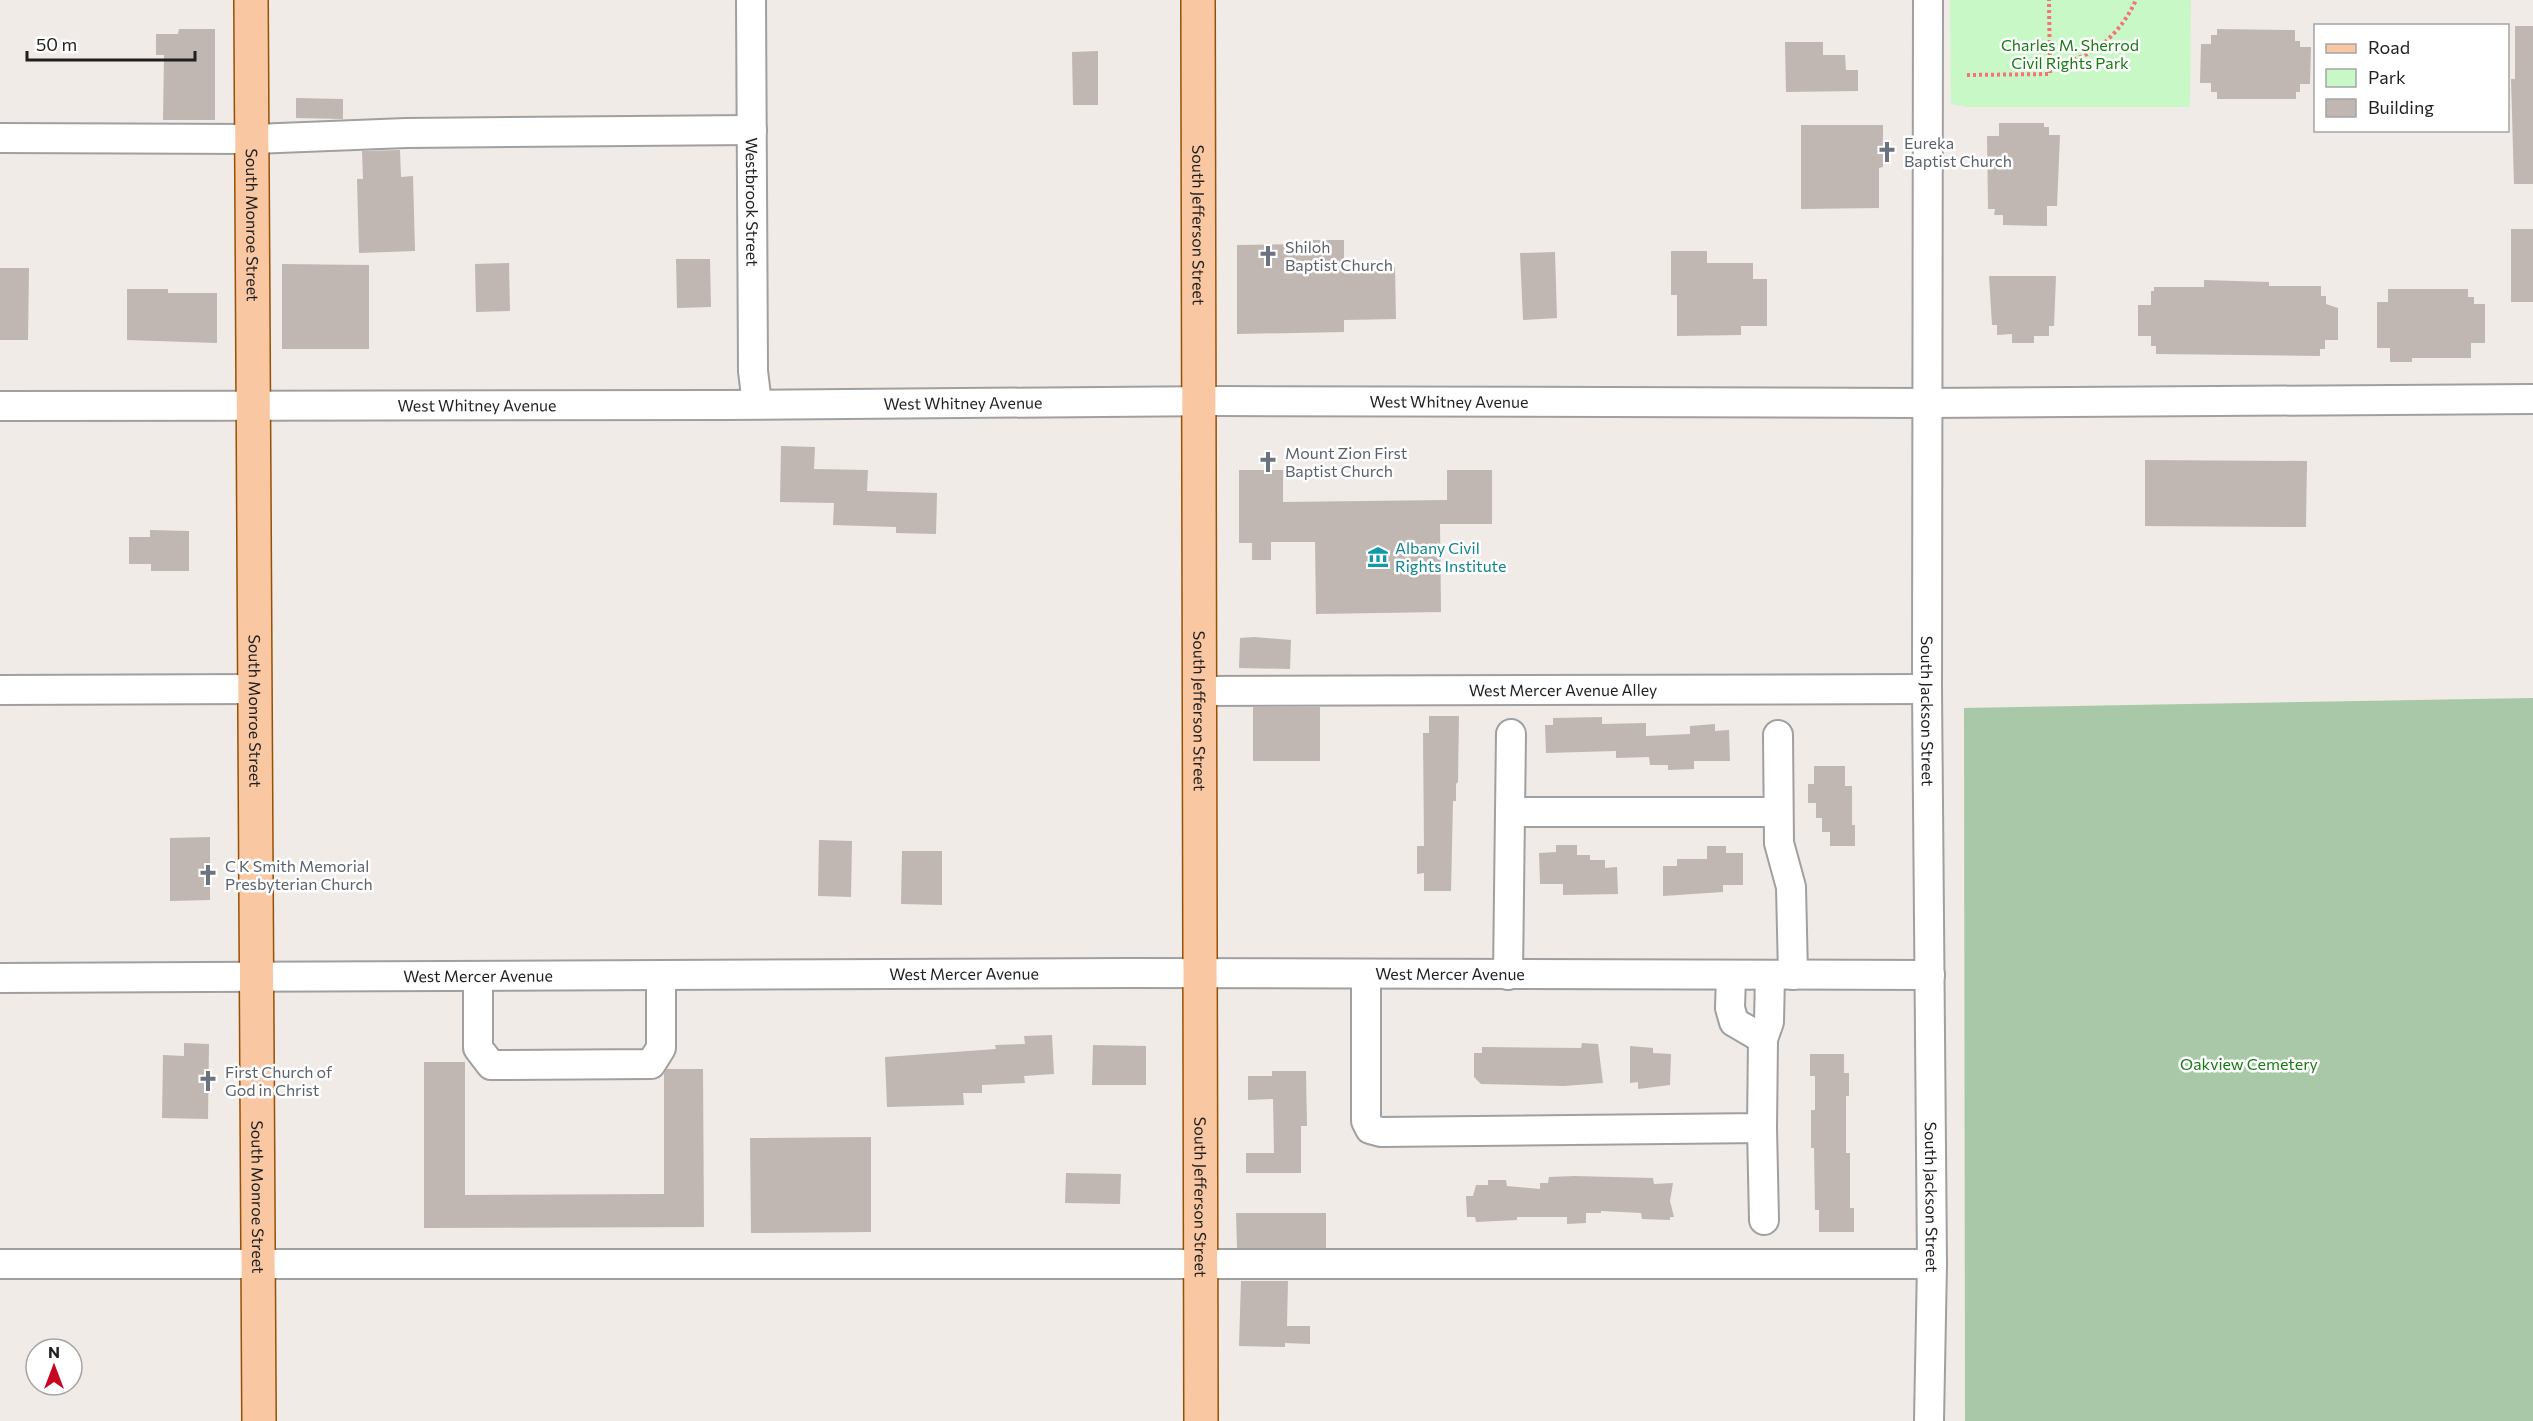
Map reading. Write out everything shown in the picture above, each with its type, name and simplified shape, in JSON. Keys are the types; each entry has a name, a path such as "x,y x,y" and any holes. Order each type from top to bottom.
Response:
{"main road":[{"name":"South Monroe Street","path":"251,0 259,1421"},
{"name":"South Jefferson Street","path":"1198,0 1199,974 1203,1266 1201,1421"}],"street":[{"name":"Westbrook Street","path":"751,0 753,370 757,404"},
{"name":"South Jackson Street","path":"1928,0 1927,689 1932,1264 1929,1421"},
{"path":"0,138 252,140 406,133 752,130"},
{"name":"West Whitney Avenue","path":"0,406 1199,402 1927,403 2533,399"},
{"path":"0,690 255,689"},
{"name":"West Mercer Avenue Alley","path":"1199,691 1927,689"},
{"path":"1508,975 1511,734"},
{"path":"1764,1220 1762,1039 1769,1022 1781,975 1791,887 1779,843 1778,735"},
{"path":"1510,812 1778,812"},
{"name":"West Mercer Avenue","path":"0,978 257,979 478,976 1199,974 1930,975"},
{"path":"1366,975 1366,1120 1370,1130 1393,1132 1762,1128"},
{"path":"1731,975 1730,1008 1734,1022 1762,1039"},
{"path":"478,976 478,1048 491,1065 502,1065 651,1064 661,1048 661,976"},
{"path":"0,1264 1203,1266 1932,1264"}],"path":[{"path":"1967,75 2050,74 2049,0"},
{"path":"2050,64 2074,60 2105,42 2125,21 2136,0"}],"green space":[{"name":"Charles M. Sherrod Civil Rights Park","path":"1950,0 2191,0 2190,107 1967,107 1951,104"},
{"name":"Oakview Cemetery","path":"2533,698 2533,1421 1965,1421 1964,708"}],"building":[{"path":"2515,26 2533,26 2533,184 2514,184 2511,79 2515,79"},
{"path":"179,29 215,29 215,120 163,120 164,55 156,55 156,34 178,34"},
{"path":"2217,29 2295,30 2295,41 2300,41 2300,47 2311,47 2310,84 2300,84 2300,92 2296,92 2296,99 2217,99 2217,92 2211,92 2211,83 2200,83 2201,44 2211,44 2211,35 2217,35"},
{"path":"1785,42 1823,42 1823,55 1845,55 1846,70 1858,70 1858,91 1786,92"},
{"path":"1098,51 1098,105 1073,105 1072,52"},
{"path":"296,98 343,99 343,119 296,118"},
{"path":"1999,123 2044,123 2044,127 2049,127 2049,135 2060,135 2057,206 2047,206 2047,226 2003,225 2003,215 1994,215 1995,209 1988,209 1987,136 1999,136"},
{"path":"1801,125 1883,125 1883,167 1879,168 1879,208 1801,209"},
{"path":"400,150 401,177 413,176 415,251 359,253 357,179 363,179 362,151"},
{"path":"2511,229 2533,229 2533,302 2511,302"},
{"path":"1305,240 1344,240 1344,268 1395,267 1396,319 1344,320 1344,332 1237,334 1237,245 1305,244"},
{"path":"1671,251 1707,251 1707,263 1753,263 1753,279 1767,279 1767,326 1741,326 1741,335 1677,336 1677,295 1671,295"},
{"path":"1555,252 1557,318 1523,320 1520,253"},
{"path":"676,259 710,259 711,307 677,308"},
{"path":"509,263 510,311 476,312 475,264"},
{"path":"282,264 369,265 369,349 282,349"},
{"path":"0,268 29,268 28,340 0,340"},
{"path":"1989,276 2056,276 2054,326 2049,326 2049,336 2034,336 2034,343 2012,343 2012,334 1997,335 1997,325 1992,325"},
{"path":"2204,280 2269,282 2269,286 2321,286 2321,296 2326,296 2326,304 2338,308 2338,340 2325,340 2325,349 2320,349 2320,356 2156,354 2156,346 2151,346 2151,336 2138,336 2138,305 2151,305 2151,291 2154,291 2154,287 2204,287"},
{"path":"127,289 168,289 168,293 217,293 217,343 127,340"},
{"path":"2388,289 2468,289 2468,297 2474,297 2474,304 2485,304 2485,343 2471,343 2471,358 2412,358 2412,362 2390,362 2390,348 2377,348 2377,302 2388,302"},
{"path":"781,446 815,447 814,469 868,470 867,491 937,493 936,534 896,533 896,527 833,525 834,503 780,502"},
{"path":"2145,460 2307,461 2306,527 2145,526"},
{"name":"Albany Civil Rights Institute","path":"1239,470 1283,470 1283,502 1447,500 1447,470 1492,470 1492,524 1440,524 1441,612 1316,614 1315,542 1271,542 1271,560 1252,560 1252,543 1239,543"},
{"path":"150,530 189,531 189,571 151,571 151,564 129,564 129,537 150,537"},
{"path":"1240,638 1291,640 1290,669 1239,668"},
{"path":"1253,707 1320,707 1320,761 1253,761"},
{"path":"1429,716 1459,716 1458,782 1456,801 1453,801 1451,891 1424,891 1424,873 1417,874 1417,846 1424,846 1423,733 1429,733"},
{"path":"1602,717 1602,724 1646,723 1646,736 1690,734 1690,726 1715,724 1715,731 1729,730 1730,761 1694,761 1694,769 1668,770 1668,765 1650,765 1649,757 1616,758 1616,751 1546,753 1545,725 1553,725 1553,718"},
{"path":"1814,766 1845,766 1845,786 1852,786 1852,825 1855,825 1855,846 1830,846 1830,832 1822,832 1822,818 1816,818 1816,803 1808,803 1808,784 1814,784"},
{"path":"210,837 210,900 170,901 170,838"},
{"path":"819,840 852,841 851,897 818,896"},
{"path":"1556,845 1577,845 1577,855 1590,855 1590,860 1605,860 1605,868 1617,867 1618,894 1563,895 1563,884 1540,884 1539,853 1556,852"},
{"path":"1707,846 1726,846 1726,853 1743,853 1743,885 1723,885 1723,892 1663,896 1663,866 1677,866 1677,859 1707,859"},
{"path":"902,851 942,851 942,905 901,904"},
{"path":"1052,1035 1054,1074 1024,1076 1025,1083 982,1085 982,1093 963,1093 964,1105 887,1107 885,1057 996,1049 995,1045 1025,1044 1024,1036"},
{"path":"184,1043 209,1044 208,1119 162,1118 163,1055 184,1056"},
{"path":"1582,1043 1598,1044 1603,1083 1564,1086 1481,1084 1474,1077 1474,1053 1482,1053 1482,1047 1581,1048"},
{"path":"1093,1045 1146,1046 1146,1085 1092,1085"},
{"path":"1630,1046 1653,1048 1653,1053 1671,1054 1670,1085 1638,1089 1638,1082 1630,1083"},
{"path":"1810,1054 1844,1054 1844,1073 1849,1073 1849,1096 1846,1096 1846,1153 1850,1153 1850,1208 1854,1208 1854,1232 1819,1232 1819,1210 1815,1210 1814,1148 1811,1148 1811,1110 1815,1110 1815,1076 1810,1076"},
{"path":"424,1062 465,1062 465,1195 664,1194 664,1073 667,1069 703,1069 704,1227 424,1228"},
{"path":"1272,1071 1306,1071 1307,1126 1301,1126 1301,1173 1246,1173 1246,1153 1274,1153 1273,1099 1248,1100 1248,1076 1272,1076"},
{"path":"871,1137 871,1232 751,1233 750,1138"},
{"path":"1066,1173 1121,1174 1120,1204 1065,1203"},
{"path":"1549,1177 1653,1178 1654,1184 1673,1183 1670,1201 1674,1217 1670,1217 1670,1220 1642,1219 1641,1213 1601,1211 1601,1213 1586,1213 1586,1223 1567,1224 1567,1217 1517,1217 1517,1220 1476,1222 1475,1217 1467,1217 1466,1196 1473,1196 1476,1185 1488,1185 1488,1180 1506,1180 1507,1186 1540,1189 1540,1183 1548,1183"},
{"path":"1236,1213 1326,1213 1326,1248 1237,1248"},
{"path":"1241,1281 1288,1281 1287,1326 1310,1326 1310,1344 1285,1343 1285,1347 1239,1346"}],"place":[{"name":"Eureka Baptist Church","path":"1887,152"},
{"name":"Shiloh Baptist Church","path":"1268,256"},
{"name":"Mount Zion First Baptist Church","path":"1268,462"},
{"name":"Albany Civil Rights Institute","path":"1378,557"},
{"name":"C K Smith Memorial Presbyterian Church","path":"208,875"},
{"name":"First Church of God in Christ","path":"208,1081"}]}
